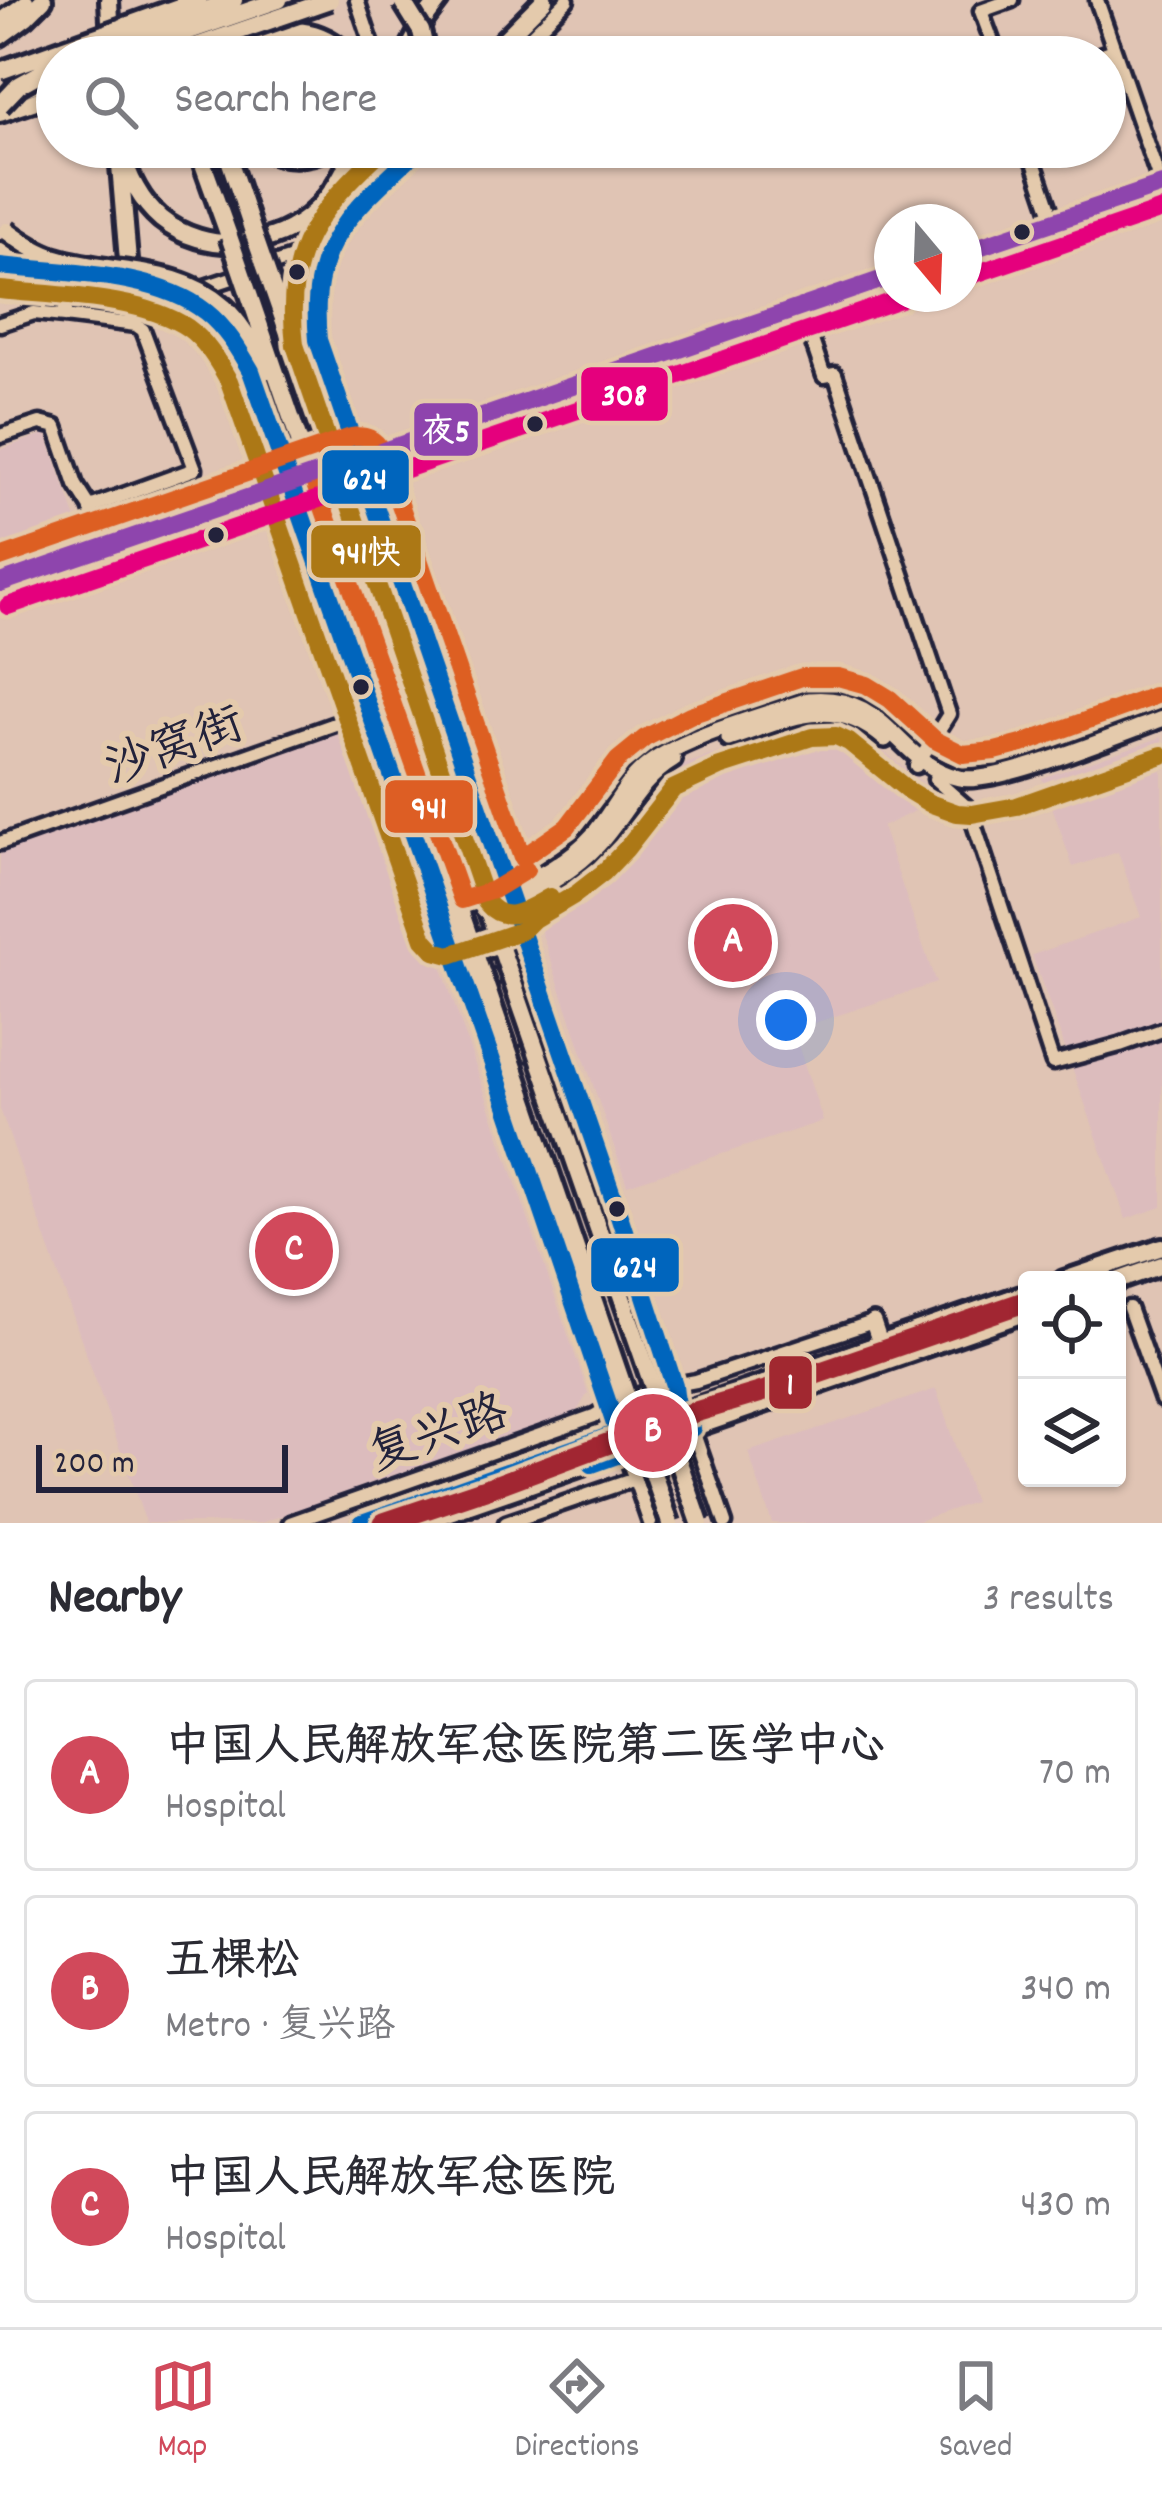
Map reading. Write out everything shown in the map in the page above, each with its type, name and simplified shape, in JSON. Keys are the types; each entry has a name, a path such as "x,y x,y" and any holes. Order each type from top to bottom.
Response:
{"highway":[{"path":"2,29 43,0"},
{"path":"109,0 112,36"},
{"path":"147,0 158,36"},
{"path":"175,0 188,36"},
{"path":"97,36 196,0 208,36"},
{"path":"133,36 234,0"},
{"path":"174,36 279,0"},
{"path":"243,36 330,0"},
{"path":"401,0 423,36"},
{"path":"416,36 439,0"},
{"path":"508,36 544,0"},
{"path":"259,36 285,29 321,36"},
{"path":"0,71 36,58"},
{"path":"0,105 36,76"},
{"path":"0,105 36,87"},
{"path":"0,105 36,98"},
{"path":"121,168 130,284"},
{"path":"127,168 134,186 161,219 202,240 223,244 266,239 302,222 318,209 345,168"},
{"path":"205,168 670,1523"},
{"path":"232,168 703,1523"},
{"path":"306,386 297,306 306,251 322,225 383,168"},
{"path":"0,223 22,242 66,267"},
{"path":"0,252 66,267 164,275 205,294 239,323 284,395"},
{"path":"1090,1271 1162,1246"},
{"path":"1126,1278 1162,1265"},
{"name":"复兴路","path":"362,1523 1018,1296"},
{"name":"复兴路","path":"418,1523 1018,1315"},
{"path":"677,1412 703,1523"}],"main road":[{"path":"511,901 593,835 636,776 662,755 808,700 830,699 862,708 935,779 958,788 993,787 1162,730"},
{"path":"918,762 959,778 1003,775 1162,719"},
{"path":"873,1322 880,1343"}],"street":[{"path":"2,29 27,0"},
{"path":"357,0 369,36"},
{"path":"531,36 566,0"},
{"path":"990,36 981,11 1012,0"},
{"path":"1097,0 1109,36"},
{"path":"982,246 1161,185 1126,84"},
{"path":"388,168 330,245 315,299 318,340 617,1209 674,1385 677,1412"},
{"path":"1036,168 1054,221"},
{"path":"178,296 330,245"},
{"path":"0,266 66,267 178,296 212,317 236,343 251,370 650,1523"},
{"path":"64,316 66,267"},
{"path":"0,583 874,282"},
{"path":"801,308 824,376 835,374 949,714 918,762"},
{"path":"0,324 34,313 136,325 143,330 194,469 90,507"},
{"path":"0,436 40,423 56,427 103,548"},
{"path":"278,448 346,424"},
{"path":"301,518 371,494"},
{"name":"沙窝街","path":"0,843 369,712"},
{"path":"935,779 969,809 1053,1063 1162,1030"},
{"path":"412,832 478,808"},
{"path":"446,931 511,901"},
{"path":"457,962 524,938"},
{"path":"466,987 532,963"},
{"path":"494,1064 558,1041"},
{"path":"1130,1308 1162,1400"},
{"path":"674,1385 873,1322"},
{"name":"复兴路","path":"290,1523 674,1385"},
{"path":"685,1431 725,1523"},
{"path":"506,1523 635,1479"}],"shaded area":[{"path":"46,433 82,537 0,567 0,450"},
{"path":"829,720 856,729 928,787 925,806 882,827 936,983 793,1030 823,1121 627,1185 531,902 664,774 812,721"},
{"path":"359,727 588,1393 574,1416 260,1523 146,1523 0,1109 0,851"},
{"path":"1162,737 1162,1207 1126,1219 1032,955 1141,917 1118,852 1073,867 1042,778"},
{"path":"936,1389 974,1502 912,1523 772,1523 748,1452"}],"transit line":[{"name":"941快","path":"364,168 323,214 300,258 293,312 295,345 486,902 509,915 550,897"},
{"name":"624","path":"398,168 350,216 326,257 317,308 318,340 617,1209 674,1385 677,1412 692,1428 592,1464"},
{"name":"夜5","path":"982,246 1162,185"},
{"name":"308","path":"982,272 1162,210"},
{"name":"624","path":"0,266 108,277 185,299 220,325 251,371 618,1433 362,1523"},
{"name":"夜5","path":"0,583 874,282"},
{"name":"941快","path":"0,290 147,309 188,328 216,359 229,381 424,939 435,951 450,955 523,930 603,873 673,789 720,767 812,737 836,736 849,742 929,803 972,814 1017,806 1162,755"},
{"name":"308","path":"8,606 874,308"},
{"name":"941","path":"0,558 351,437 370,438 382,452 522,858 567,827 618,760 645,738 690,715 802,677 838,677 867,685 935,740 963,754 1022,744 1154,696"},
{"name":"941","path":"312,476 462,900 493,890 526,870"},
{"name":"1","path":"384,1523 682,1416 1018,1304"}],"place":[{"name":"中国人民解放军总医院第二医学中心","path":"733,943"},
{"name":"中国人民解放军总医院","path":"294,1251"},
{"name":"五棵松","path":"653,1433"}]}
